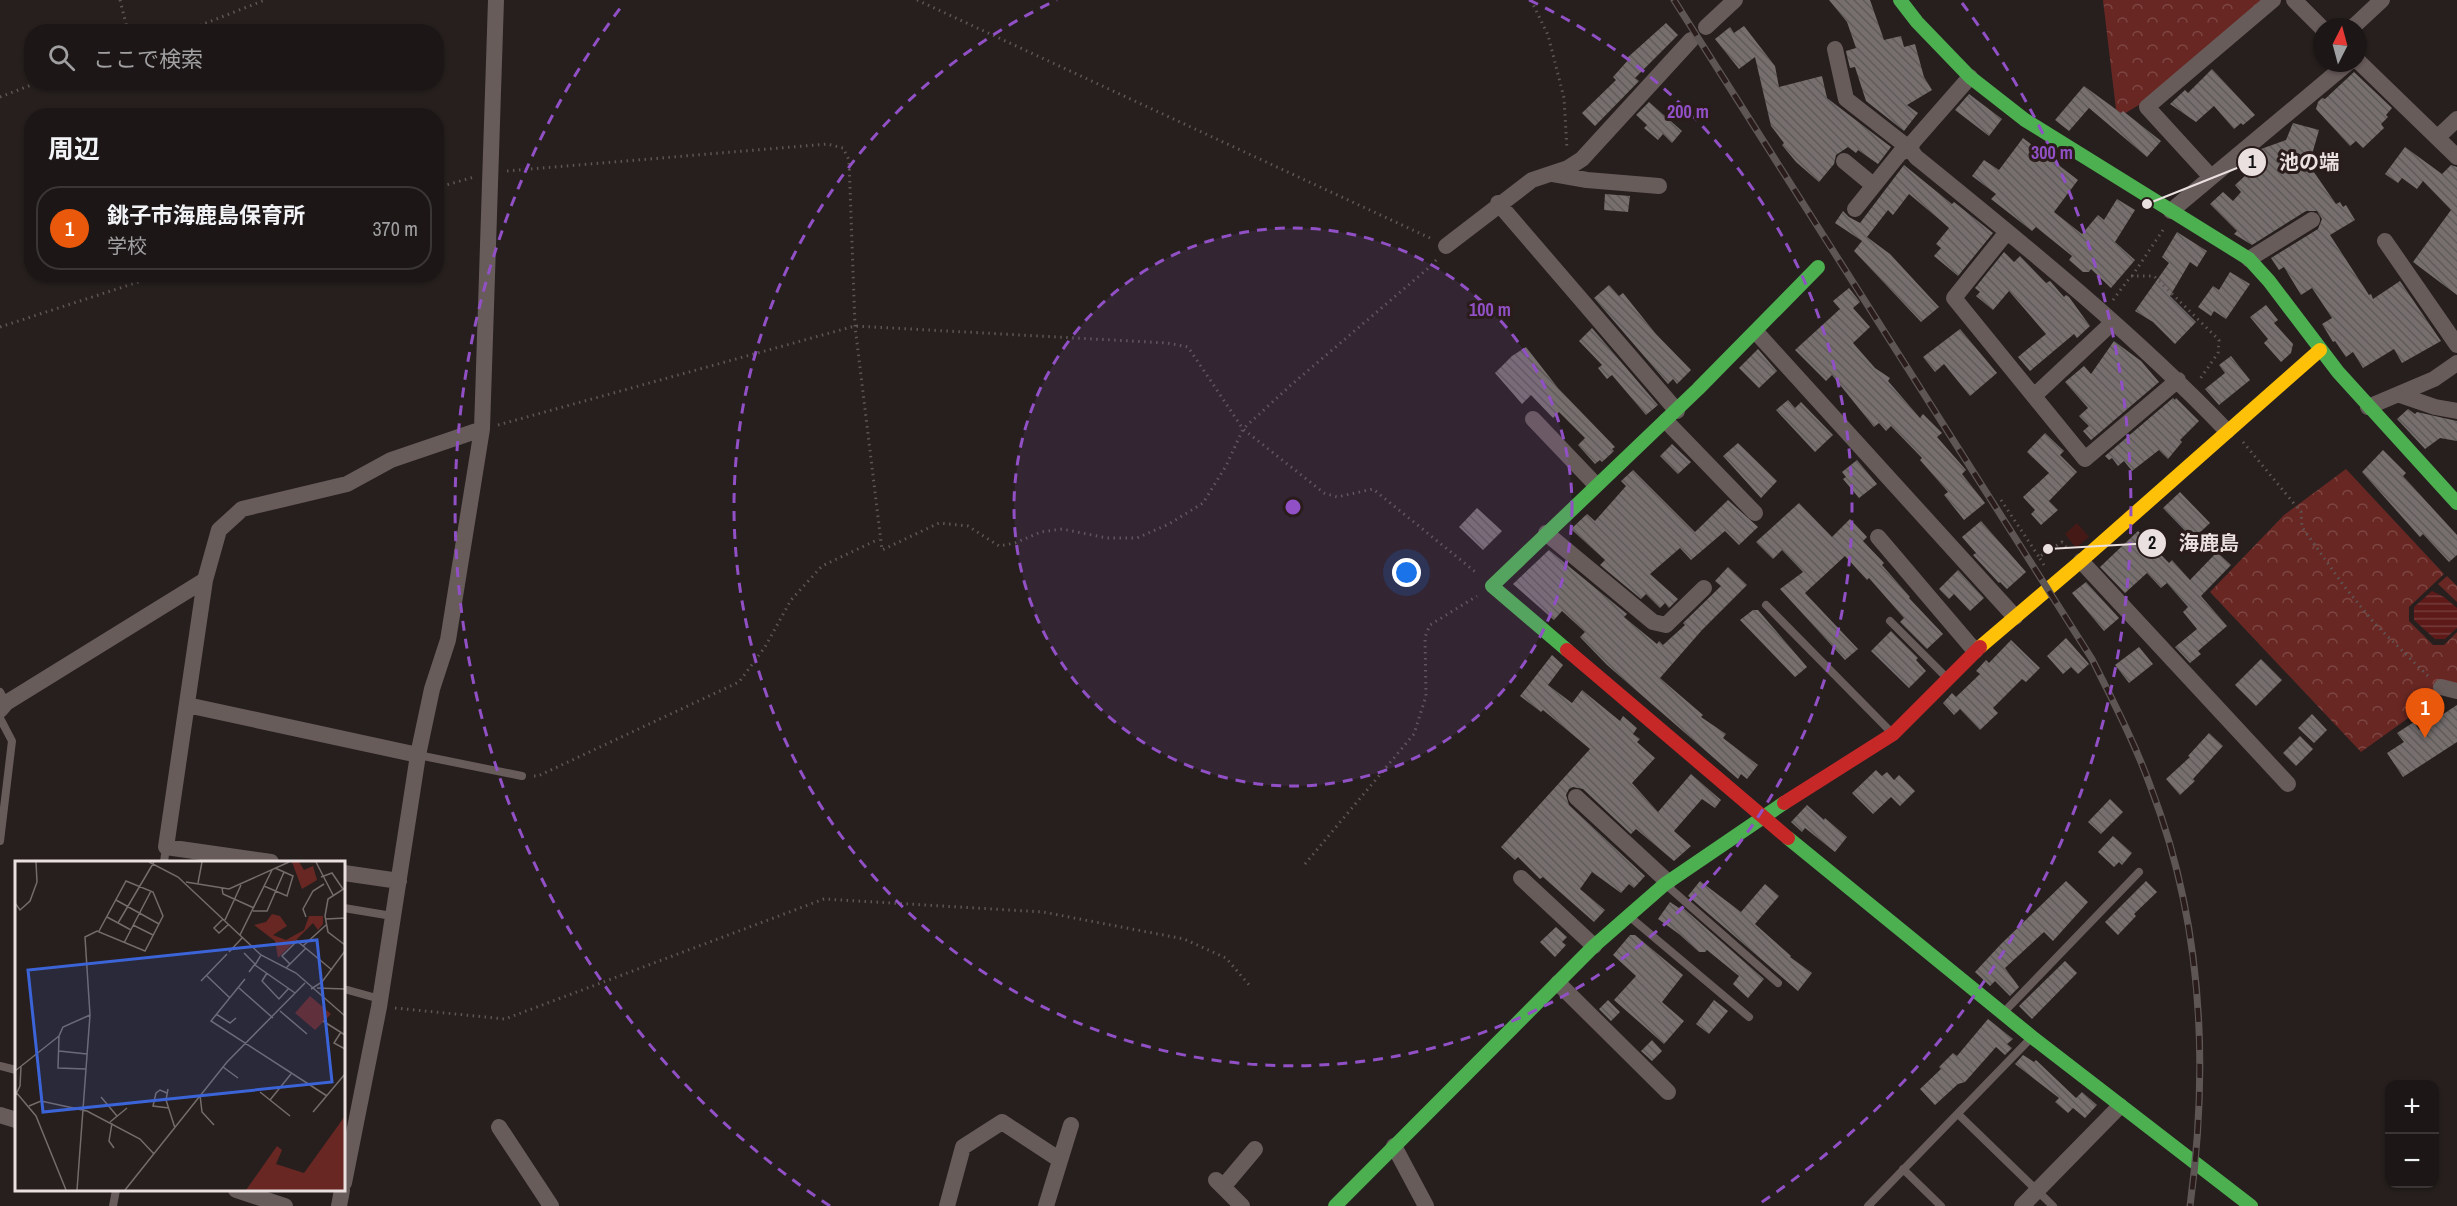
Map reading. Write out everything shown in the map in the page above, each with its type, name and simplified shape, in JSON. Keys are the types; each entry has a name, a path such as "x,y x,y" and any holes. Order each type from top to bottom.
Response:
{"street":[{"path":"345,1178 379,1003 418,755 432,689 448,640 482,429 496,0"},
{"path":"1706,27 1735,0"},
{"path":"1900,0 1917,22 1970,77 2025,120 2170,216 2248,259 2265,274 2320,350 2368,407 2457,503"},
{"path":"2211,177 2147,107 2273,0"},
{"path":"2294,0 2313,19"},
{"path":"2363,18 2382,0"},
{"path":"1446,246 1498,203 1532,180 1568,168 1582,159 1691,40"},
{"path":"1835,48 1846,99 1910,149 1916,157 2108,318 2229,429"},
{"path":"2367,70 2438,137 2457,158"},
{"path":"2170,216 2211,177 2337,72"},
{"path":"1855,209 1900,153 1910,149 1913,142 1970,77"},
{"path":"2438,137 2457,119"},
{"path":"1844,161 1873,185"},
{"path":"1551,174 1587,180 1659,186"},
{"path":"1498,203 1672,416 1755,513"},
{"path":"2248,259 2312,220"},
{"path":"2007,232 1954,298 2085,459 2178,380"},
{"path":"2385,241 2457,345"},
{"path":"1818,267 1757,333 1672,416 1595,484 1492,586 1762,817 2032,1037 2251,1206"},
{"path":"2034,396 2108,318"},
{"path":"1757,333 2015,617"},
{"path":"1336,1206 1594,946 1667,883 1762,817 1893,734 1975,651 2041,596 2051,578 2320,350"},
{"path":"2368,407 2400,396 2434,379 2457,363"},
{"path":"2400,396 2457,411"},
{"path":"1533,419 1595,484"},
{"path":"256,861 165,855 205,580 219,530 242,509 347,483 391,460 482,429"},
{"path":"1546,533 1653,622 1666,625 1704,588"},
{"path":"1878,537 1975,651"},
{"path":"2076,556 2288,783"},
{"path":"2,706 205,580"},
{"path":"187,705 418,755"},
{"path":"1576,797 1667,883"},
{"path":"345,873 399,881"},
{"path":"1521,878 1594,946"},
{"path":"1558,983 1668,1092"},
{"path":"2022,1206 2120,1106"},
{"path":"0,1116 15,1120"},
{"path":"947,1206 963,1148 1002,1122 1060,1160"},
{"path":"1046,1206 1071,1125"},
{"path":"499,1127 551,1206"},
{"path":"1394,1146 1426,1206"},
{"path":"1242,1206 1219,1184 1256,1149"},
{"path":"240,1191 285,1206"},
{"path":"339,1206 342,1191"}],"lane":[{"path":"1766,605 1893,734"},
{"path":"1890,621 1947,679"},
{"path":"0,841 12,741 2,706"},
{"path":"418,755 522,776"},
{"path":"2003,1013 2139,872"},
{"path":"1667,883 1778,982"},
{"path":"345,908 392,916"},
{"path":"1629,916 1749,1017"},
{"path":"345,989 379,1003"},
{"path":"1868,1206 2032,1037"},
{"path":"0,1066 15,1070"},
{"path":"1958,1114 2053,1206"},
{"path":"1903,1169 1941,1206"},
{"path":"113,1206 116,1191"}],"path":[{"path":"120,0 126,24"},
{"path":"204,24 265,0"},
{"path":"444,186 490,172 828,144 843,148 849,160 855,326 882,550 939,523 968,526 999,546 1015,543 1041,532 1062,529 1107,538 1137,538 1169,524 1203,503 1226,466 1244,429 1432,265 1446,246 917,0"},
{"path":"1532,0 1548,35 1564,98 1568,168"},
{"path":"0,97 24,88"},
{"path":"2108,318 2170,216"},
{"path":"2132,276 2154,276 2219,340 2218,353 2190,393"},
{"path":"0,327 138,282"},
{"path":"482,429 855,326 1167,343 1188,347 1244,429 1324,493 1337,497 1373,489 1492,586 1430,625 1425,637 1426,696 1414,734 1305,864"},
{"path":"2229,429 2301,512 2302,527 2374,624 2449,689"},
{"path":"2001,500 2051,578"},
{"path":"522,776 538,776 740,682 765,647 791,600 822,566 879,539"},
{"path":"2039,557 2062,542 2076,556"},
{"path":"379,1003 505,1018 824,899 1043,912 1184,939 1226,958 1251,986"}],"shaded area":[{"path":"2077,523 2089,537 2076,548 2065,534"},
{"path":"2432,591 2457,608 2457,628 2445,639 2435,639 2414,620 2414,607"}],"green space":[{"path":"2103,0 2264,0 2139,105 2117,118"},
{"path":"2346,469 2444,574 2409,607 2409,621 2433,645 2444,645 2457,632 2457,683 2361,752 2210,592 2284,515"},
{"path":"2447,576 2457,586 2457,602 2438,584"}],"building":[{"path":"1829,0 1870,0 1884,40 1901,36 1904,47 1915,44 1924,77 1932,90 1907,105 1918,113 1904,131 1866,101 1855,67 1850,68 1847,56 1846,51 1856,48 1847,22"},
{"path":"1666,23 1678,35 1635,78 1639,81 1595,126 1582,113 1616,80 1613,77 1629,59 1627,58"},
{"path":"1744,26 1775,66 1779,87 1822,76 1827,98 1891,147 1878,164 1858,150 1856,153 1848,147 1836,155 1834,164 1819,182 1796,162 1782,145 1784,143 1771,126 1755,57 1739,69 1715,39 1730,27 1734,33"},
{"path":"2212,69 2255,115 2243,125 2241,123 2234,129 2214,106 2196,122 2170,104 2185,90 2188,93"},
{"path":"2354,72 2392,108 2386,115 2388,117 2381,124 2384,128 2363,148 2356,141 2350,146 2316,109 2318,102 2322,98 2325,99"},
{"path":"2084,86 2121,113 2123,111 2161,141 2147,157 2089,108 2069,131 2055,120"},
{"path":"1969,94 2002,119 1989,136 1955,110"},
{"path":"1649,102 1682,131 1672,143 1663,134 1658,140 1644,128 1647,125 1636,115"},
{"path":"2293,123 2319,130 2309,165 2336,204 2340,202 2343,207 2346,205 2355,220 2330,235 2369,295 2371,294 2373,299 2400,281 2441,341 2402,363 2394,349 2363,368 2353,352 2346,357 2322,324 2332,318 2312,288 2301,295 2284,267 2279,270 2271,258 2318,229 2322,219 2317,211 2306,211 2252,245 2234,234 2237,231 2210,204 2223,192 2233,201 2241,192 2235,185 2258,164 2252,160 2256,153 2286,140"},
{"path":"2023,138 2078,180 2054,212 2082,234 2098,215 2104,220 2117,199 2135,210 2115,242 2135,260 2111,288 2091,269 2089,272 2083,272 2069,260 2072,256 2036,227 2032,231 1991,199 1996,194 1972,176 1984,160 1999,170"},
{"path":"2405,147 2442,174 2451,165 2457,167 2457,295 2413,262 2451,210 2423,181 2417,189 2402,178 2398,183 2385,174"},
{"path":"1904,165 1952,204 1954,202 1993,233 1958,276 1934,256 1941,248 1936,244 1949,228 1909,194 1893,215 1888,210 1867,237 1890,254 1939,307 1921,322 1854,251 1862,241 1835,223 1843,211 1860,223"},
{"path":"1605,194 1630,196 1628,212 1604,210"},
{"path":"2177,232 2207,251 2197,267 2190,262 2170,296 2196,322 2175,344 2153,322 2135,311 2169,263 2162,257"},
{"path":"2004,252 2014,262 2020,256 2046,283 2050,281 2064,297 2066,295 2069,297 2090,326 2077,338 2074,334 2030,371 2018,357 2046,334 2009,291 1993,310 1976,296 1980,292 1975,288"},
{"path":"2230,272 2250,284 2226,319 2214,311 2211,316 2198,307 2213,286 2219,290"},
{"path":"1609,285 1619,296 1623,293 1656,334 1691,370 1677,384 1673,379 1668,384 1594,298"},
{"path":"1849,288 1860,302 1853,308 1870,327 1853,343 1875,368 1890,378 1888,381 1920,418 1923,414 1942,433 1937,437 1966,470 1962,474 1985,503 1964,520 1944,495 1948,492 1920,460 1922,458 1891,426 1886,431 1879,423 1874,427 1832,375 1826,381 1795,350 1840,309 1833,301"},
{"path":"2266,305 2278,320 2274,323 2293,344 2291,353 2281,362 2264,343 2268,339 2250,317"},
{"path":"1592,328 1658,405 1646,415 1612,375 1607,379 1598,368 1602,365 1579,341"},
{"path":"1960,329 1997,373 1970,396 1944,364 1935,372 1923,357"},
{"path":"2114,341 2141,361 2159,382 2091,440 2083,431 2089,426 2079,416 2088,408 2065,382 2084,366 2091,374"},
{"path":"1526,347 1558,388 1615,447 1612,449 1614,451 1602,462 1600,460 1595,464 1578,445 1585,438 1559,412 1553,418 1531,395 1522,404 1495,373 1512,356"},
{"path":"1758,349 1777,371 1759,388 1739,368"},
{"path":"2231,356 2250,380 2219,405 2205,389 2225,373 2219,365"},
{"path":"2173,398 2175,400 2176,398 2199,421 2180,440 2182,442 2168,459 2159,450 2132,471 2124,461 2118,466 2112,458 2109,460 2105,456"},
{"path":"1788,400 1795,408 1801,402 1833,435 1815,452 1776,410"},
{"path":"2408,409 2415,414 2417,412 2457,421 2457,441 2440,438 2425,449 2397,419"},
{"path":"2045,433 2064,451 2060,455 2077,472 2049,501 2058,510 2041,525 2031,514 2035,510 2023,497 2049,473 2027,452"},
{"path":"1738,443 1777,481 1761,498 1723,456"},
{"path":"1672,444 1691,462 1678,474 1660,456"},
{"path":"2383,450 2406,473 2403,476 2457,535 2457,555 2449,562 2423,534 2420,537 2362,472"},
{"path":"1857,460 1877,484 1859,498 1843,479 1846,477 1842,472"},
{"path":"1633,470 1695,532 1728,500 1758,527 1739,545 1725,531 1691,560 1680,548 1650,574 1678,599 1669,608 1665,603 1660,608 1646,594 1641,599 1600,565 1605,560 1571,529 1587,514 1595,521 1626,486 1621,481"},
{"path":"2180,492 2210,523 2193,539 2163,508"},
{"path":"1799,503 1832,537 1850,519 1867,537 1863,541 1884,563 1882,565 1943,634 1927,649 1900,622 1904,618 1869,578 1867,580 1845,556 1805,593 1858,649 1845,660 1780,589 1803,572 1782,550 1773,559 1756,542"},
{"path":"1477,508 1502,531 1483,550 1459,527"},
{"path":"1981,521 2026,572 2007,589 1973,555 1976,553 1962,537"},
{"path":"2138,531 2169,563 2172,560 2190,580 2217,552 2231,565 2201,596 2227,626 2198,651 2201,654 2190,663 2175,647 2197,629 2183,612 2188,607 2167,583 2161,588 2147,573 2125,593 2100,567"},
{"path":"1549,550 1627,614 1624,617 1657,644 1659,641 1663,645 1721,586 1715,581 1728,567 1747,585 1702,630 1660,678 1703,715 1701,717 1726,734 1723,738 1758,765 1747,779 1741,774 1738,779 1607,665 1580,637 1585,632 1562,611 1554,620 1513,584"},
{"path":"1958,570 1984,598 1970,611 1954,594 1949,599 1939,589"},
{"path":"2086,582 2119,618 2104,631 2072,593"},
{"path":"1753,610 1758,610 1807,667 1795,677 1740,620"},
{"path":"1891,631 1918,658 1916,660 1926,671 1909,688 1871,651"},
{"path":"2066,638 2089,664 2078,674 2071,667 2063,674 2047,656"},
{"path":"2011,640 2040,668 2026,682 2022,679 1993,708 1998,713 1980,730 1960,709 1954,715 1943,703 1952,693 1956,697 1980,674 1976,671 1986,660 1989,663"},
{"path":"2139,647 2153,664 2129,683 2115,665"},
{"path":"1552,655 1563,665 1548,685 1572,703 1582,690 1620,721 1623,716 1637,728 1633,734 1640,739 1637,742 1655,758 1632,783 1658,812 1691,774 1721,800 1715,808 1702,799 1674,831 1691,846 1674,861 1636,829 1631,834 1583,789 1573,787 1569,789 1566,795 1569,805 1645,876 1634,888 1629,884 1621,893 1592,872 1580,889 1605,910 1594,922 1543,877 1540,879 1518,857 1515,860 1501,847 1590,749 1543,710 1541,712 1520,696"},
{"path":"2261,659 2282,680 2256,706 2235,685"},
{"path":"2457,705 2457,742 2403,777 2387,753 2404,742 2397,733 2414,722 2419,730"},
{"path":"2312,714 2327,730 2314,743 2298,728"},
{"path":"2209,733 2223,746 2193,779 2195,781 2180,795 2166,779 2190,757 2188,756"},
{"path":"2300,736 2313,749 2296,766 2283,753"},
{"path":"1876,770 1882,776 1887,772 1894,780 1899,775 1915,791 1900,806 1891,797 1873,814 1852,793"},
{"path":"2110,799 2123,812 2101,834 2088,822"},
{"path":"1807,805 1847,837 1835,852 1805,828 1802,832 1791,822"},
{"path":"2113,836 2132,853 2122,865 2119,862 2114,867 2098,852"},
{"path":"1700,881 1741,912 1765,884 1779,896 1755,924 1790,957 1812,973 1798,991 1688,896"},
{"path":"2066,881 2088,902 2053,941 2044,932 2005,968 2019,987 2010,996 1995,981 1990,986 1975,972"},
{"path":"2146,881 2157,892 2134,914 2136,916 2118,935 2105,922"},
{"path":"1670,902 1679,908 1681,906 1764,979 1748,998 1733,984 1739,976 1707,950 1699,952 1658,919"},
{"path":"1556,927 1567,937 1562,942 1566,945 1555,957 1540,942"},
{"path":"1630,935 1635,935 1683,975 1662,1002 1684,1021 1664,1044 1614,1000 1636,976 1613,955"},
{"path":"2065,961 2077,973 2032,1019 2019,1006"},
{"path":"1608,1000 1620,1012 1611,1021 1599,1009"},
{"path":"1714,1000 1728,1011 1709,1034 1696,1024"},
{"path":"1988,1019 2013,1039 2007,1044 2012,1048 2005,1055 1996,1047 1965,1082 1958,1084 1935,1105 1920,1089 1941,1069 1939,1067 1953,1053 1957,1056"},
{"path":"1652,1040 1662,1051 1652,1061 1641,1051"},
{"path":"2023,1055 2034,1062 2036,1060 2076,1098 2082,1092 2097,1105 2085,1118 2073,1108 2068,1113 2055,1102 2059,1098 2015,1064"}],"railway":[{"path":"1674,0 2092,659 2138,755 2168,838 2181,890 2191,942 2197,994 2199,1100 2190,1206"}],"traffic: fast":[{"path":"1900,0 1917,22 1970,77 2025,120 2249,259 2269,281 2338,372 2457,503"},
{"path":"1567,650 1492,586 1698,389 1818,267"},
{"path":"1335,1206 1594,946 1665,884 1784,803"},
{"path":"1788,838 2032,1037 2251,1206"}],"traffic: slow":[{"path":"1980,647 2320,350"}],"traffic: jam":[{"path":"1784,803 1893,734 1980,647"},
{"path":"1567,650 1788,838"}],"place":[{"name":"池の端","path":"2147,204"},
{"name":"海鹿島","path":"2048,549"},
{"name":"銚子市海鹿島保育所","path":"2425,738"}]}
